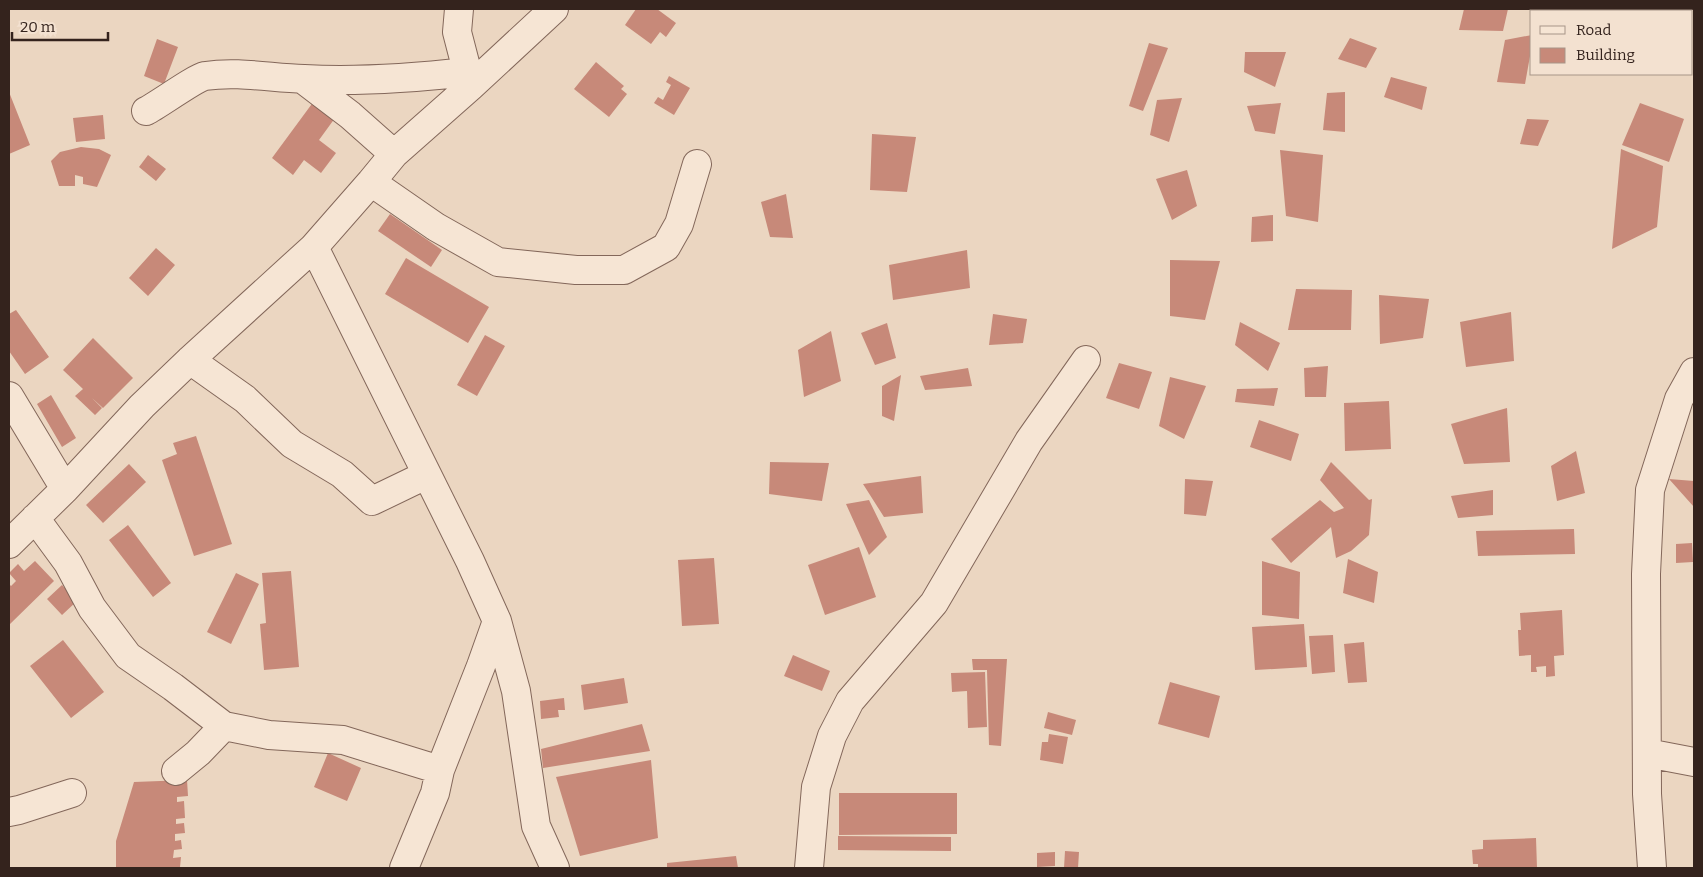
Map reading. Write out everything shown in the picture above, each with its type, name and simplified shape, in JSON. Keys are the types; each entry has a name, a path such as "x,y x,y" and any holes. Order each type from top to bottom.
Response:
{"street":[{"path":"459,9 457,32 469,79"},
{"path":"9,544 65,489 142,406 314,247 394,154 469,79 554,9"},
{"path":"146,111 203,76 251,75 304,80 469,79"},
{"path":"304,80 350,115 394,154"},
{"path":"371,182 436,227 498,262 576,270 624,270 666,246 679,224 697,164"},
{"path":"314,247 470,561 497,621 516,691 536,826 556,868"},
{"path":"190,360 245,399 292,444 342,474 372,501 426,475"},
{"path":"809,868 816,787 832,736 850,701 934,603 1029,441 1086,360"},
{"path":"1652,868 1646,753 1646,574 1650,490 1679,399 1694,372"},
{"path":"9,396 65,489"},
{"path":"35,518 68,562 92,608 128,656 224,726 269,735 343,740 440,770"},
{"path":"404,868 435,793 440,770 497,621"},
{"path":"176,771 198,753 224,726"},
{"path":"1646,753 1694,762"},
{"path":"9,812 72,793"}],"building":[{"path":"636,9 657,9 676,23 666,37 660,32 651,44 625,25"},
{"path":"1464,9 1508,9 1503,31 1459,30"},
{"path":"1530,35 1530,56 1525,84 1497,82 1505,40"},
{"path":"1350,38 1377,48 1366,68 1338,59"},
{"path":"157,39 178,47 164,84 144,76"},
{"path":"1149,43 1168,48 1143,111 1129,106"},
{"path":"1245,52 1286,52 1275,87 1244,72"},
{"path":"596,62 624,86 621,89 627,94 609,117 574,89"},
{"path":"669,76 690,88 674,115 654,103 658,97 663,100 671,85 666,82"},
{"path":"1391,77 1427,87 1422,110 1384,97"},
{"path":"9,92 30,145 9,154"},
{"path":"1345,92 1345,132 1323,130 1327,93"},
{"path":"1182,98 1169,142 1150,135 1157,100"},
{"path":"314,101 335,118 319,140 336,153 321,173 304,160 293,175 272,158"},
{"path":"1281,103 1275,134 1255,131 1247,106"},
{"path":"1640,103 1684,119 1669,162 1622,145"},
{"path":"103,115 105,139 76,142 73,118"},
{"path":"1527,119 1549,120 1538,146 1520,144"},
{"path":"872,134 916,137 907,192 870,190"},
{"path":"81,147 99,149 111,155 97,187 83,184 83,177 75,175 75,186 59,186 51,161 60,152"},
{"path":"1621,149 1663,166 1657,227 1612,249"},
{"path":"1280,150 1323,155 1318,222 1286,216"},
{"path":"148,155 166,169 156,181 139,167"},
{"path":"1187,170 1197,206 1172,220 1156,179"},
{"path":"786,194 793,238 770,237 761,202"},
{"path":"390,214 442,250 431,267 378,231"},
{"path":"1273,215 1273,241 1251,242 1252,217"},
{"path":"156,248 175,265 148,296 129,278"},
{"path":"967,250 970,288 893,300 889,265"},
{"path":"406,258 489,307 468,343 385,294"},
{"path":"1170,260 1220,261 1205,320 1170,316"},
{"path":"1296,289 1352,290 1351,330 1288,330"},
{"path":"1379,295 1429,299 1423,338 1380,344"},
{"path":"16,310 49,357 25,374 9,351 9,314"},
{"path":"1511,312 1514,361 1466,367 1460,322"},
{"path":"993,314 1027,319 1023,343 989,345"},
{"path":"1240,322 1280,343 1268,371 1235,345"},
{"path":"887,323 896,358 875,365 861,333"},
{"path":"831,331 841,381 804,397 798,350"},
{"path":"485,335 505,346 477,396 457,385"},
{"path":"93,338 133,378 103,408 92,398 102,408 95,415 75,396 83,389 63,370"},
{"path":"1119,363 1152,372 1139,409 1106,398"},
{"path":"1328,366 1326,397 1305,397 1304,368"},
{"path":"968,368 972,386 925,390 920,376"},
{"path":"901,375 894,421 882,416 882,386"},
{"path":"1170,377 1206,386 1184,439 1159,426"},
{"path":"1278,388 1274,406 1235,402 1237,389"},
{"path":"51,395 76,438 62,447 37,404"},
{"path":"1389,401 1391,449 1345,451 1344,403"},
{"path":"1507,408 1510,462 1464,464 1451,424"},
{"path":"1259,420 1299,434 1291,461 1250,447"},
{"path":"196,436 232,544 194,556 162,460 177,454 173,443"},
{"path":"1576,451 1585,493 1557,501 1551,466"},
{"path":"770,462 829,463 822,501 769,494"},
{"path":"1331,462 1369,500 1372,499 1369,535 1351,551 1336,558 1331,527 1291,563 1271,539 1320,500 1334,512 1344,508 1320,480"},
{"path":"129,464 146,482 103,523 86,505"},
{"path":"921,476 923,513 884,517 863,484"},
{"path":"1185,479 1213,481 1206,516 1184,514"},
{"path":"1669,479 1694,481 1694,507"},
{"path":"1493,490 1493,515 1458,518 1451,496"},
{"path":"869,500 887,537 869,555 846,504"},
{"path":"128,525 171,583 153,597 109,540"},
{"path":"1574,529 1575,554 1478,556 1476,531"},
{"path":"1692,543 1693,562 1676,563 1676,544"},
{"path":"859,547 876,597 825,615 808,565"},
{"path":"714,558 719,624 682,626 678,560"},
{"path":"1348,559 1378,572 1374,603 1343,593"},
{"path":"35,561 54,581 9,625 9,584 11,586 16,581 9,573 18,564 24,571"},
{"path":"1262,561 1300,572 1299,619 1262,615"},
{"path":"291,571 299,667 264,670 260,624 266,623 262,573"},
{"path":"236,573 259,584 231,644 207,632"},
{"path":"62,585 77,601 62,615 47,599"},
{"path":"1562,610 1564,655 1554,656 1555,676 1546,677 1546,666 1536,667 1537,672 1531,672 1531,655 1519,656 1518,630 1521,630 1520,613"},
{"path":"1304,624 1307,667 1255,670 1252,627"},
{"path":"1333,635 1335,672 1312,674 1309,636"},
{"path":"63,640 104,692 71,718 30,666"},
{"path":"1364,642 1367,682 1348,683 1344,644"},
{"path":"793,655 830,671 822,691 784,676"},
{"path":"972,659 1007,659 1001,746 989,745 987,670 973,670"},
{"path":"985,672 987,727 968,728 967,691 952,692 951,673"},
{"path":"624,678 628,703 584,710 581,685"},
{"path":"1170,682 1220,696 1209,738 1158,724"},
{"path":"564,698 565,710 558,710 559,717 541,719 540,701"},
{"path":"1048,712 1076,720 1072,735 1044,728"},
{"path":"642,724 650,751 543,768 541,749"},
{"path":"1049,734 1068,737 1063,764 1040,760 1042,742 1048,742"},
{"path":"328,753 361,768 347,801 314,787"},
{"path":"651,760 658,838 580,856 556,777"},
{"path":"187,780 188,796 177,797 177,802 184,801 185,818 176,819 176,824 184,823 185,833 175,834 175,841 181,840 182,849 174,850 173,858 181,857 180,867 116,868 116,841 134,782"},
{"path":"839,793 957,793 957,834 839,835"},
{"path":"838,836 951,837 951,851 838,850"},
{"path":"1536,838 1537,868 1478,868 1478,864 1473,864 1472,850 1483,849 1483,840"},
{"path":"1065,851 1079,852 1078,868 1064,868"},
{"path":"1055,852 1055,866 1037,867 1037,853"},
{"path":"736,856 738,868 667,868 667,863"}]}
